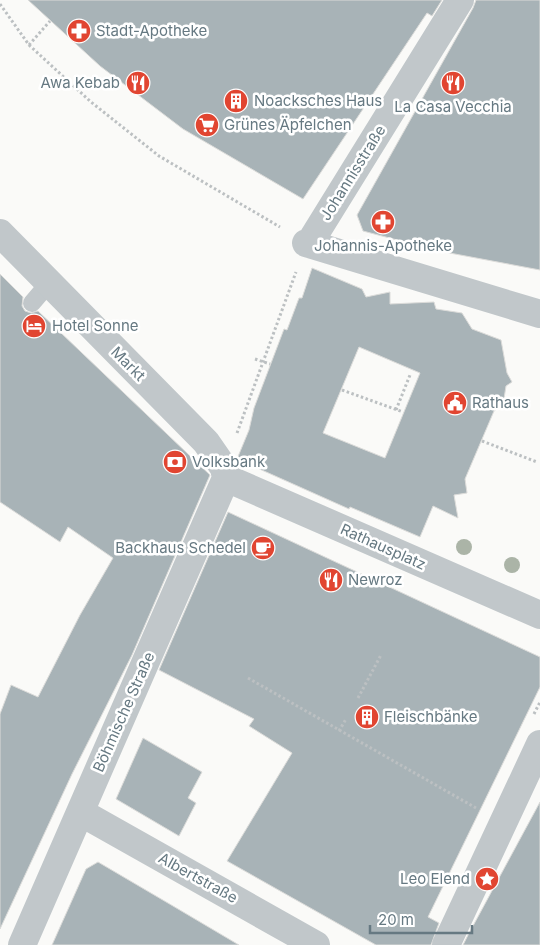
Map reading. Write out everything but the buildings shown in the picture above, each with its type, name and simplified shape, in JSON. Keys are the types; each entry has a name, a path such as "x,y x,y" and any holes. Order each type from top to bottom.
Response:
{"street":[{"name":"Johannisstraße","path":"308,243 460,0"},
{"name":"Markt","path":"0,233 40,293 206,442 225,473"},
{"path":"308,243 540,314"},
{"name":"Rathausplatz","path":"225,473 483,591 540,615"},
{"name":"Böhmische Straße","path":"22,945 225,473"},
{"path":"446,945 540,744"},
{"name":"Albertstraße","path":"80,812 316,945"}],"path":[{"path":"0,4 29,45 91,102 159,156 308,243 263,362 225,473"},
{"path":"29,45 50,21"},
{"path":"255,359 270,364"},
{"path":"396,410 410,375"},
{"path":"342,390 402,412"},
{"path":"482,441 537,462"},
{"path":"358,698 381,655"},
{"path":"248,678 339,732 503,823"},
{"path":"339,732 346,719"}],"place":[{"name":"Stadt-Apotheke","path":"79,31"},
{"name":"Awa Kebab","path":"138,83"},
{"name":"La Casa Vecchia","path":"453,83"},
{"name":"Noacksches Haus","path":"236,101"},
{"name":"Grünes Äpfelchen","path":"207,125"},
{"name":"Johannis-Apotheke","path":"383,222"},
{"name":"Hotel Sonne","path":"34,326"},
{"name":"Rathaus","path":"455,403"},
{"name":"Volksbank","path":"175,462"},
{"name":"Backhaus Schedel","path":"263,548"},
{"name":"Newroz","path":"331,580"},
{"name":"Fleischbänke","path":"367,717"},
{"name":"Leo Elend","path":"487,879"}]}
